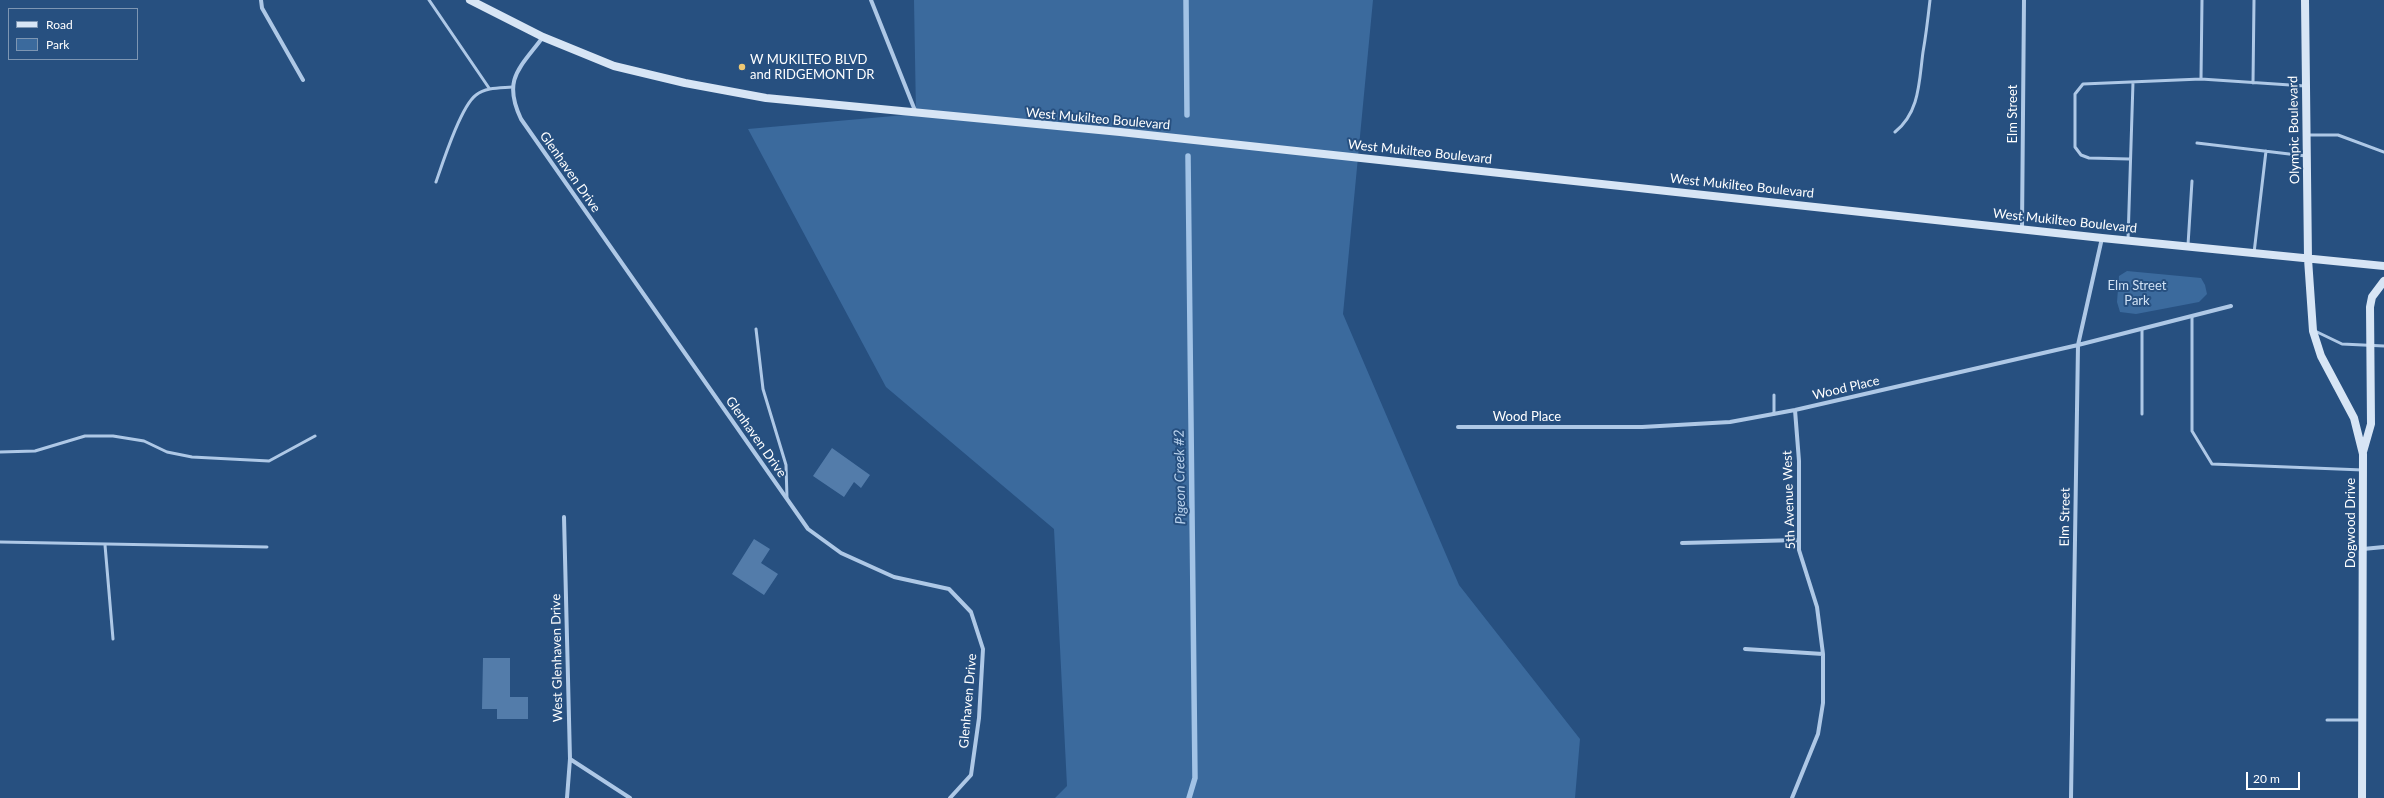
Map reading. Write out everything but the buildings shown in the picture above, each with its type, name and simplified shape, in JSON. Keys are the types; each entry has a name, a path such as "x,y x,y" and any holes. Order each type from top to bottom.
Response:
{"main road":[{"name":"West Mukilteo Boulevard","path":"470,0 543,37 614,66 685,83 766,98 916,114 1120,132 2022,228 2102,238 2384,266"},
{"name":"Olympic Boulevard","path":"2305,0 2308,259"},
{"name":"Dogwood Drive","path":"2308,259 2313,330 2321,356 2354,418 2363,454 2362,798"},
{"path":"2363,454 2371,424 2370,302 2376,290 2384,281"}],"street":[{"path":"261,0 262,8 303,80"},
{"path":"871,0 916,114"},
{"name":"Elm Street","path":"2022,228 2024,0"},
{"path":"512,87 517,73 543,37"},
{"name":"Glenhaven Drive","path":"512,87 513,104 521,119 808,529 841,553 894,577 949,589 971,612 983,649 979,718 971,775 950,798"},
{"name":"Elm Street","path":"2071,798 2078,345 2102,238"},
{"name":"Wood Place","path":"1458,426 1642,427 1730,422 1795,410 2078,345 2230,306"},
{"name":"5th Avenue West","path":"1792,798 1818,734 1823,703 1823,654 1817,607 1799,550 1799,462 1795,410"},
{"name":"West Glenhaven Drive","path":"564,517 570,759 567,798"},
{"path":"1682,543 1799,540"},
{"path":"2363,549 2384,547"},
{"path":"1745,649 1823,654"},
{"path":"570,759 630,798"}],"lane":[{"path":"429,0 489,88"},
{"path":"1896,132 1903,126 1913,110 1919,90 1930,0"},
{"path":"2201,79 2202,0"},
{"path":"2253,83 2254,0"},
{"path":"2129,159 2089,158 2081,155 2075,147 2076,94 2083,84 2201,79 2305,86"},
{"path":"2128,240 2129,159 2133,82"},
{"path":"436,182 466,108 476,95 489,88 512,87"},
{"path":"2306,135 2338,135 2384,152"},
{"path":"2197,143 2306,156"},
{"path":"2254,254 2266,151"},
{"path":"2188,246 2192,181"},
{"path":"2192,316 2192,431 2212,464 2363,470"},
{"path":"756,329 763,388 786,465 787,498"},
{"path":"2142,329 2142,414"},
{"path":"2313,330 2342,344 2384,346"},
{"path":"1774,395 1774,414"},
{"path":"0,452 35,451 85,436 113,436 144,442 167,452 192,457 269,461 315,436"},
{"path":"0,542 267,547"},
{"path":"106,545 113,639"},
{"path":"2327,720 2362,720"}],"green space":[{"path":"914,0 1373,0 1343,314 1459,585 1580,739 1575,798 1055,798 1067,786 1054,529 886,387 748,129 916,114"},
{"name":"Elm Street Park","path":"2127,271 2201,278 2205,285 2207,294 2199,302 2136,314 2120,312 2117,302 2119,276"}],"waterway":[{"name":"Pigeon Creek #2","path":"1186,0 1187,115"},
{"name":"Pigeon Creek #2","path":"1188,156 1195,778 1189,798"}],"place":[{"name":"W MUKILTEO BLVD and RIDGEMONT DR","path":"742,67"}]}
